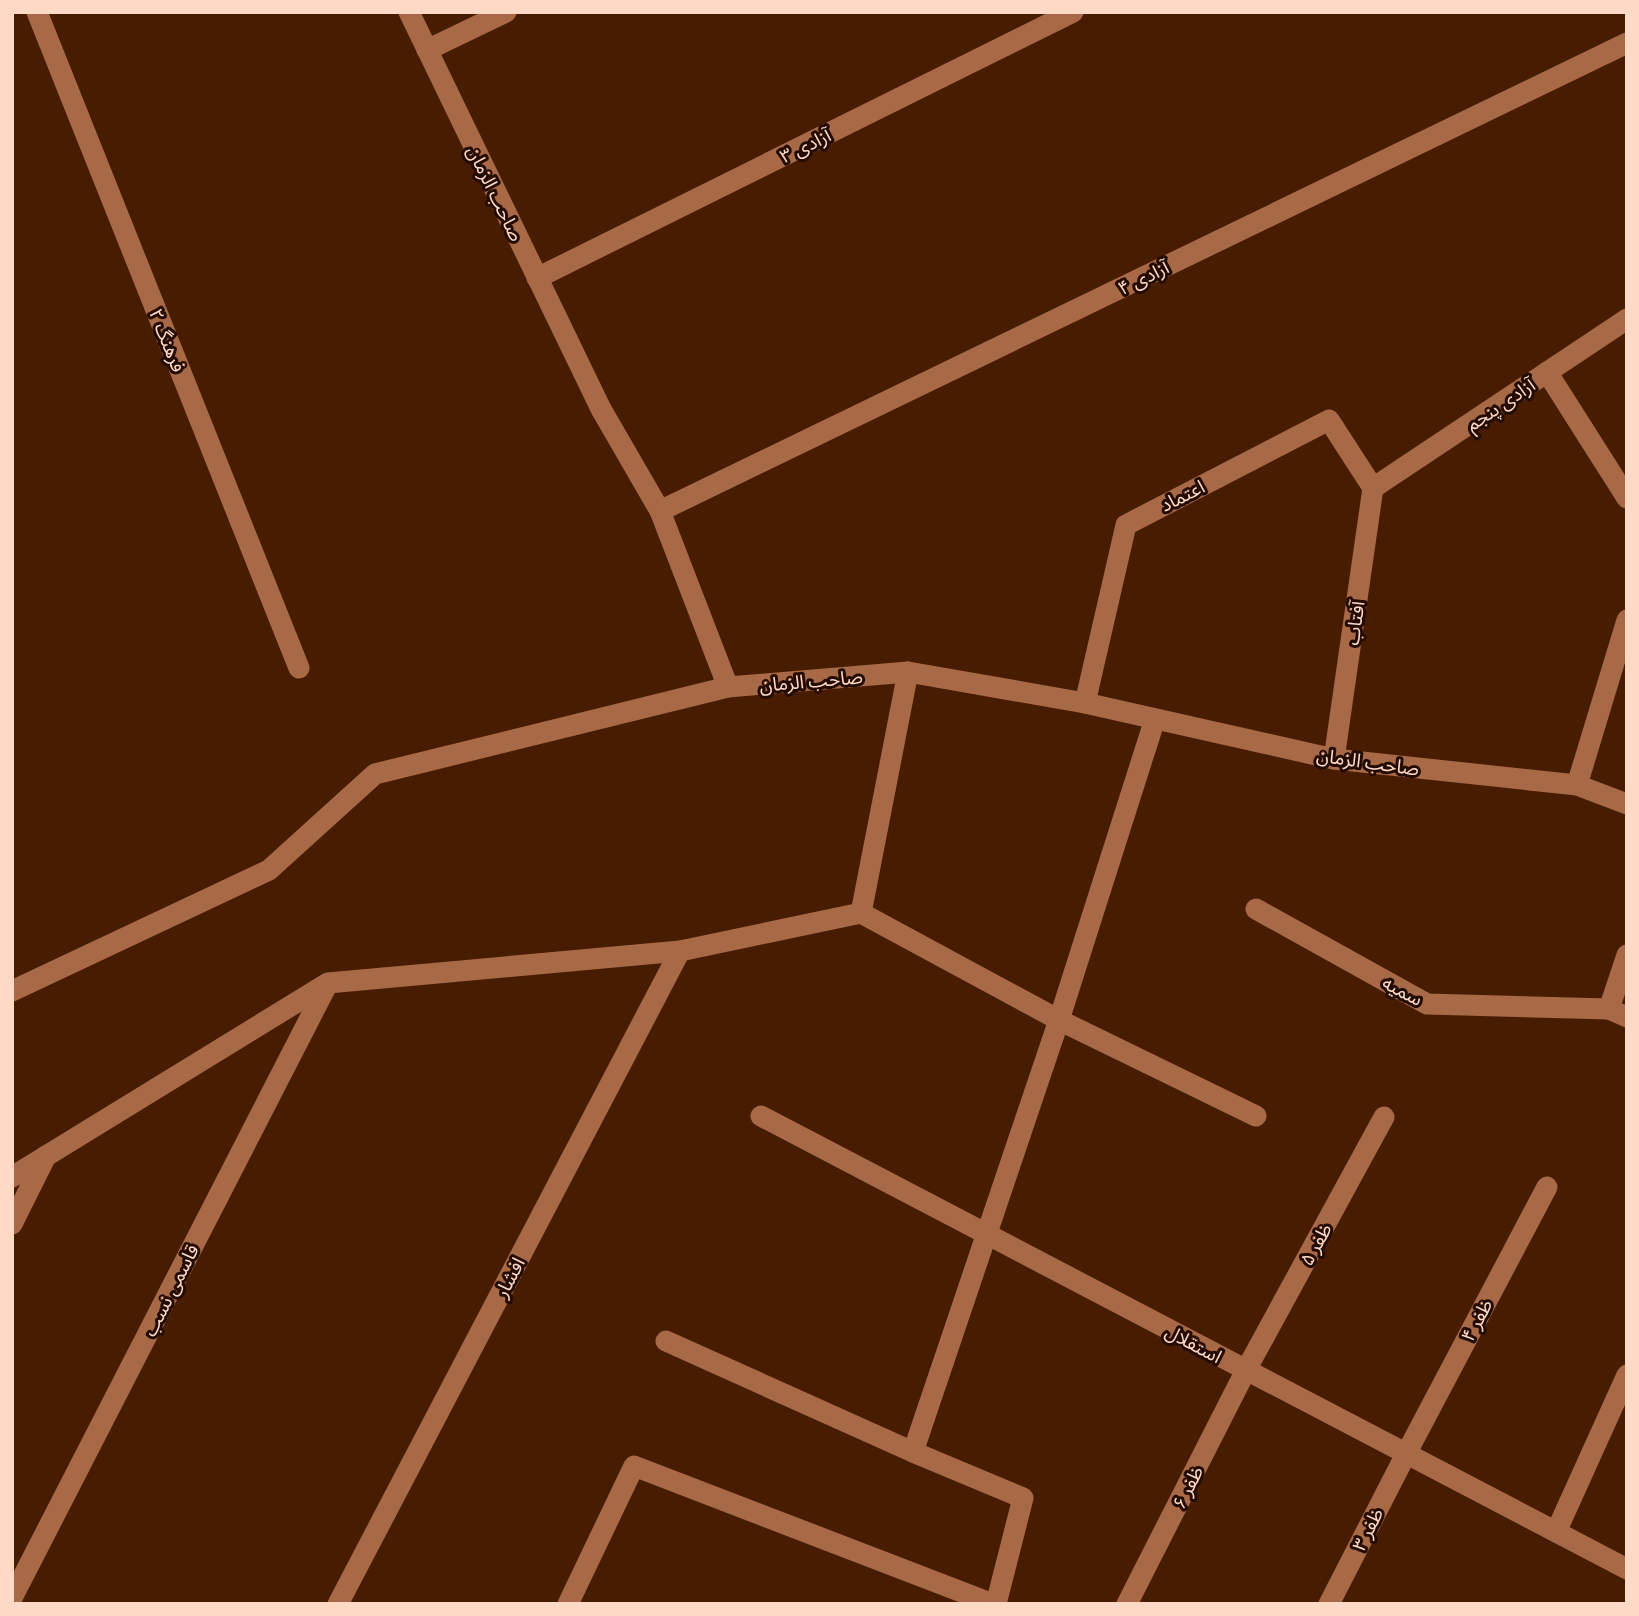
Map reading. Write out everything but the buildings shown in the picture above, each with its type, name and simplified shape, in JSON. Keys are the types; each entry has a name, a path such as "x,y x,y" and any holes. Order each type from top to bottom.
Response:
{"street":[{"name":"فرهنگ ۲","path":"37,12 299,668"},
{"name":"صاحب الزمان","path":"409,12 601,409 660,511 728,687 908,672 1085,703 1334,759 1577,785 1627,804"},
{"path":"427,50 506,12"},
{"name":"آزادی ۳","path":"537,278 1073,12"},
{"name":"آزادی ۴","path":"660,511 1627,43"},
{"name":"آزادی پنجم","path":"1373,488 1626,321"},
{"path":"1547,372 1627,498"},
{"name":"اعتماد","path":"1085,703 1126,524 1329,420 1373,488"},
{"name":"آفتاب","path":"1334,759 1373,488"},
{"path":"1577,785 1627,620"},
{"path":"861,913 908,672"},
{"path":"12,991 269,870 375,774 728,687"},
{"path":"913,1452 1059,1020 1155,719"},
{"name":"سمیه","path":"1256,909 1427,1004 1618,1013 1627,955"},
{"path":"12,1177 328,983 680,951 861,913 1059,1020 1256,1116"},
{"name":"افشار","path":"338,1604 680,951"},
{"name":"قاسمی نسب","path":"12,1598 328,983"},
{"name":"استقلال","path":"761,1116 1627,1569"},
{"name":"ظفر ۵","path":"1246,1370 1384,1117"},
{"path":"12,1224 46,1156"},
{"name":"ظفر ۴","path":"1406,1454 1547,1187"},
{"path":"568,1604 634,1466 994,1604 1023,1498 913,1452 666,1341"},
{"name":"ظفر ۶","path":"1127,1604 1246,1370"},
{"path":"1556,1532 1627,1374"},
{"name":"ظفر ۳","path":"1329,1604 1406,1454"}]}
